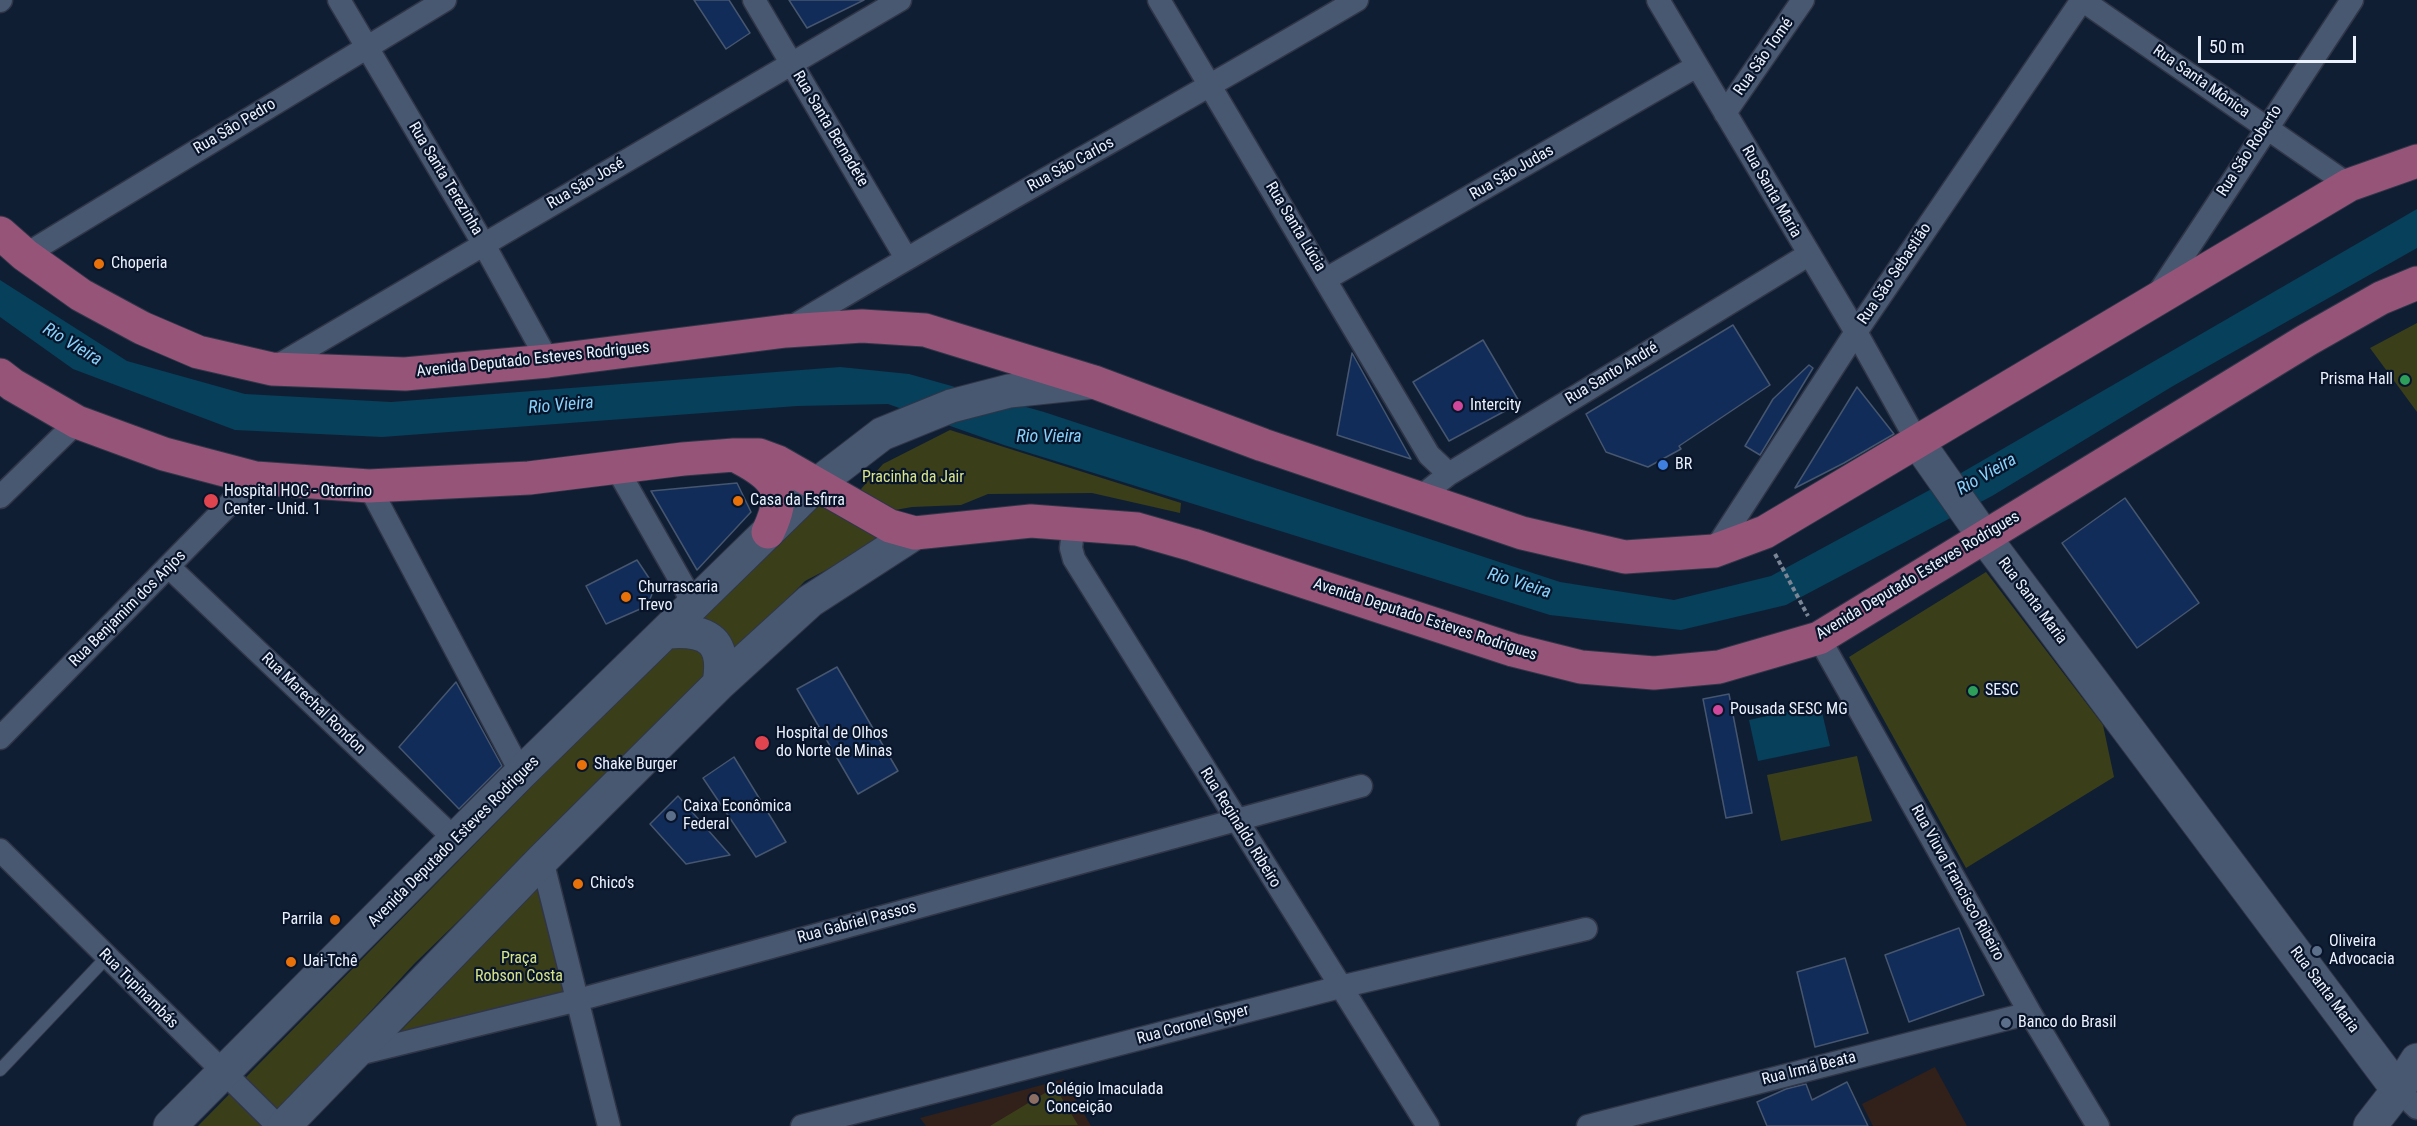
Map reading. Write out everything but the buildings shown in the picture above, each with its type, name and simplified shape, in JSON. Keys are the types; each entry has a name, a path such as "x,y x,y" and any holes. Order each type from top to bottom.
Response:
{"main road":[{"name":"Avenida Deputado Esteves Rodrigues","path":"0,233 25,255 81,295 142,328 198,352 272,369 405,374 548,360 786,331 862,326 926,330 1094,382 1263,445 1522,533 1625,557 1714,551 1765,532 1923,451 2151,303 2349,185 2417,161"},
{"name":"Avenida Deputado Esteves Rodrigues","path":"0,375 77,422 164,454 255,478 369,486 529,478 616,466 734,455 769,457 890,526 915,532 1030,521 1137,529 1193,545 1513,650 1581,667 1654,673 1719,667 1814,628 1976,526 2381,298 2417,283"},
{"path":"734,455 759,468 770,478 778,493 777,512 768,532"}],"street":[{"name":"Rua Santa Terezinha","path":"339,0 483,243 548,360"},
{"name":"Rua São Pedro","path":"25,255 445,0"},
{"name":"Rua Santa Bernadete","path":"754,0 906,258"},
{"name":"Rua São José","path":"272,369 900,0"},
{"name":"Rua Santa Lúcia","path":"1159,0 1429,455 1449,474"},
{"name":"Rua São Carlos","path":"786,331 906,258 1209,87 1357,0"},
{"name":"Rua Santa Maria","path":"1658,0 1856,332 1923,451 1976,526 2408,1099"},
{"name":"Rua São Tomé","path":"1725,113 1803,0"},
{"name":"Rua Santa Mônica","path":"2082,0 2349,185"},
{"name":"Rua São Sebastião","path":"1714,551 1856,332 2082,0"},
{"name":"Rua São Roberto","path":"2151,303 2352,0"},
{"name":"Rua São Judas","path":"1326,279 1697,66"},
{"name":"Rua Santo André","path":"1419,498 1449,474 1808,255"},
{"name":"Avenida Deputado Esteves Rodrigues","path":"170,1126 521,773 695,606 817,484 882,434 951,406 1009,392 1094,382"},
{"path":"0,496 77,422"},
{"path":"1419,498 1422,477 1429,455"},
{"path":"616,466 695,606"},
{"name":"Rua Benjamim dos Anjos","path":"0,738 255,478"},
{"path":"369,486 521,773"},
{"name":"Rua Reginaldo Ribeiro","path":"1074,523 1071,548 1074,559 1234,819 1428,1126"},
{"name":"Avenida Deputado Esteves Rodrigues","path":"284,1126 542,860 719,684 810,601 915,532"},
{"name":"Rua Marechal Rondon","path":"169,567 456,840"},
{"name":"Rua Viuva Francisco Ribeiro","path":"1814,628 2030,1013 2098,1126"},
{"path":"668,632 690,631 713,643 719,652 722,664 719,684"},
{"name":"Rua Gabriel Passos","path":"352,1055 578,1000 1361,786"},
{"name":"Rua Tupinambás","path":"0,850 278,1126"},
{"path":"542,860 609,1126"},
{"name":"Rua Coronel Spyer","path":"802,1126 1340,987 1586,929"},
{"name":"Rua Irmã Beata","path":"1588,1126 2030,1013"},
{"path":"2346,1019 2385,1040 2417,1050"},
{"path":"2370,1126 2408,1099 2417,1060"}],"lane":[{"path":"0,1070 107,957"}],"path":[{"path":"1770,546 1814,628"}],"shaded area":[{"path":"1935,1067 1967,1126 1873,1126 1862,1104"},
{"name":"Colégio Imaculada Conceição","path":"1064,1079 1091,1126 926,1126 920,1118"}],"green space":[{"name":"Prisma Hall","path":"2417,323 2417,412 2370,348"},
{"name":"Pracinha da Jair","path":"950,430 1181,503 1180,513 1092,493 988,494 961,505 912,507 884,512 868,502 861,489 883,464"},
{"path":"821,499 895,534 805,581 414,964 265,1126 198,1126 650,666"},
{"name":"SESC","path":"1986,572 2103,725 2114,777 1966,868 1849,657"},
{"path":"1857,756 1872,821 1781,841 1767,775"},
{"name":"Praça Robson Costa","path":"540,885 569,1000 394,1038"},
{"path":"1055,1087 1078,1125 990,1126"}],"water":[{"name":"Rio Vieira","path":"2417,209 2417,248 2173,386 1992,496 1786,605 1681,630 1550,615 1004,445 888,404 797,406 382,437 235,430 73,369 0,317 0,280 127,361 245,394 391,402 840,367 909,374 1044,412 1560,582 1674,600 1771,576 1961,473"},
{"path":"1820,704 1830,746 1758,761 1749,720"}],"place":[{"name":"Choperia","path":"99,264"},
{"name":"Prisma Hall","path":"2405,380"},
{"name":"Intercity","path":"1458,406"},
{"name":"BR","path":"1663,465"},
{"name":"Hospital HOC - Otorrino Center - Unid. 1","path":"211,501"},
{"name":"Casa da Esfirra","path":"738,501"},
{"name":"Churrascaria Trevo","path":"626,597"},
{"name":"SESC","path":"1973,691"},
{"name":"Pousada SESC MG","path":"1718,710"},
{"name":"Hospital de Olhos do Norte de Minas","path":"762,743"},
{"name":"Shake Burger","path":"582,765"},
{"name":"Caixa Econômica Federal","path":"671,816"},
{"name":"Chico's","path":"578,884"},
{"name":"Parrila","path":"335,920"},
{"name":"Oliveira Advocacia","path":"2317,951"},
{"name":"Uai-Tchê","path":"291,962"},
{"name":"Banco do Brasil","path":"2006,1023"},
{"name":"Colégio Imaculada Conceição","path":"1034,1099"}]}
